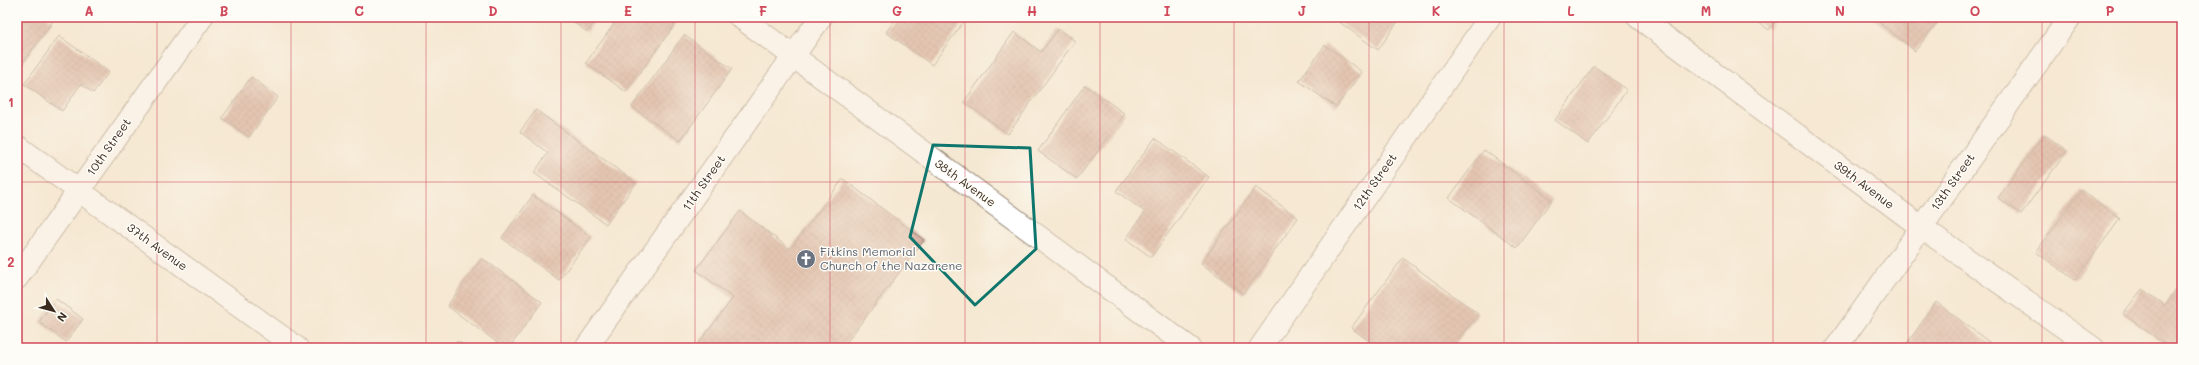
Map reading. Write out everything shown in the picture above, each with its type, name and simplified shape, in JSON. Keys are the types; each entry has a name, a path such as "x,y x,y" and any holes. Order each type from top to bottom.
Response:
{"street":[{"name":"10th Street","path":"17,278 202,17"},
{"name":"38th Avenue","path":"740,17 1190,348"},
{"name":"11th Street","path":"586,348 821,17"},
{"name":"12th Street","path":"1260,348 1490,17"},
{"name":"39th Avenue","path":"1638,17 1921,227 2093,348"},
{"name":"13th Street","path":"1836,348 2070,17"},
{"name":"37th Avenue","path":"17,146 297,348"}],"highlighted area":[{"path":"933,145 1030,148 1036,249 975,305 910,237"}],"building":[{"path":"17,17 47,17 53,21 17,71"},
{"path":"567,17 598,17 587,32"},
{"path":"619,17 676,17 679,19 626,92 586,63"},
{"path":"897,17 967,17 932,65 886,32"},
{"path":"1341,17 1401,17 1378,50 1338,21"},
{"path":"1751,17 1778,17 1769,30"},
{"path":"1872,17 1942,17 1915,51"},
{"path":"1058,29 1075,41 1008,134 964,102 1014,32 1041,52"},
{"path":"684,35 732,69 680,141 632,107"},
{"path":"59,36 109,72 93,93 81,84 62,111 24,84"},
{"path":"1325,45 1362,72 1336,107 1299,81"},
{"path":"1594,66 1627,90 1588,144 1555,120"},
{"path":"251,77 278,97 249,137 222,118"},
{"path":"1085,85 1125,114 1077,179 1038,151"},
{"path":"536,110 636,183 606,224 534,173 548,153 520,132"},
{"path":"2044,134 2067,151 2021,214 1998,198"},
{"path":"1155,138 1209,177 1151,257 1126,239 1145,212 1116,191"},
{"path":"1484,150 1552,200 1517,248 1449,198"},
{"name":"Fitkins Memorial Church of the Nazarene","path":"843,179 924,240 842,348 695,348 733,298 696,270 740,211 790,249"},
{"path":"1256,187 1298,218 1243,294 1201,263"},
{"path":"2081,190 2120,219 2075,280 2036,252"},
{"path":"533,195 591,237 559,280 502,238"},
{"path":"482,258 542,302 509,348 505,348 447,306"},
{"path":"1403,258 1478,314 1452,348 1379,348 1351,328"},
{"path":"2180,284 2182,285 2182,348 2170,348 2123,314 2142,289 2165,305"},
{"path":"56,299 83,319 66,342 39,322"},
{"path":"1936,302 1997,348 1904,348"},
{"path":"457,341 467,348 452,348"}],"place":[{"name":"Fitkins Memorial Church of the Nazarene","path":"806,259"}]}
